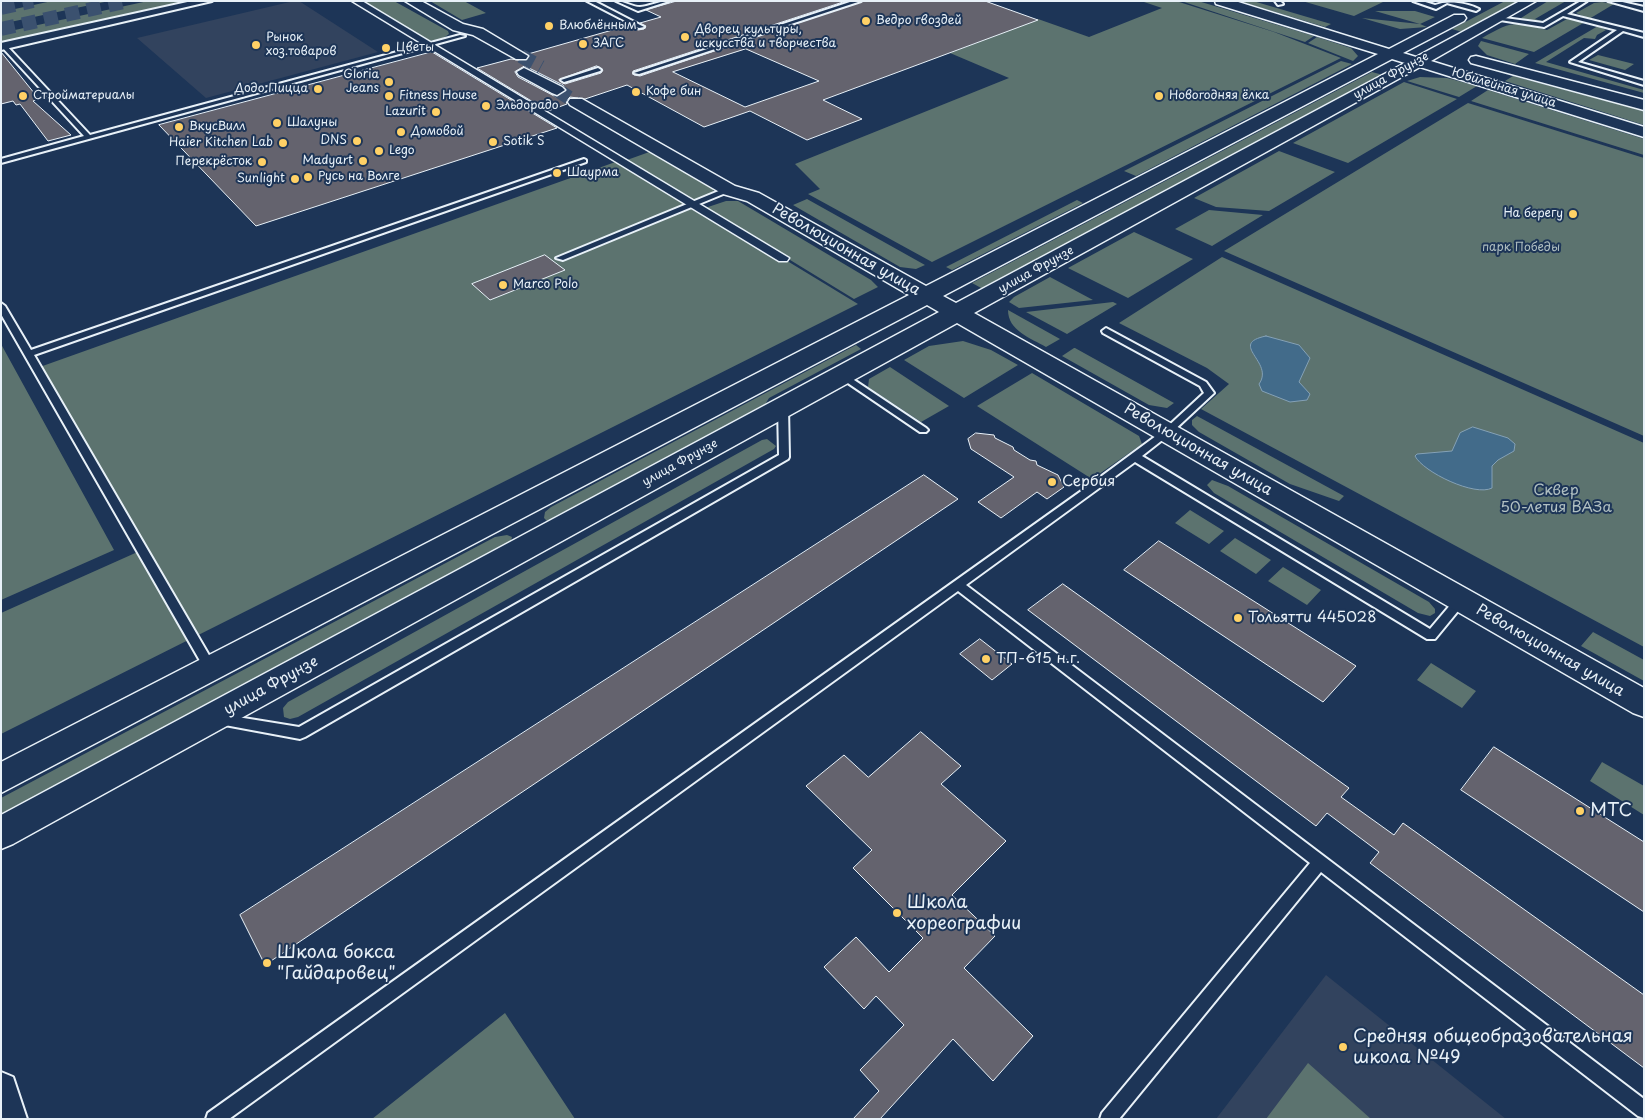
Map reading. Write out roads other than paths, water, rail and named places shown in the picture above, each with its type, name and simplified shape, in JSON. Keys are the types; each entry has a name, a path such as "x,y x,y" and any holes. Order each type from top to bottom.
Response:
{"main road":[{"path":"411,1 505,60"},
{"name":"Юбилейная улица","path":"1221,1 1644,105"},
{"name":"улица Фрунзе","path":"1423,51 1476,9 1491,1"},
{"name":"улица Фрунзе","path":"1,833 957,313 1423,51 1497,19 1530,1"},
{"path":"460,32 478,32 521,56"},
{"name":"улица Фрунзе","path":"1,778 926,295 1394,45"},
{"name":"Юбилейная улица","path":"1423,51 1644,132"},
{"path":"541,67 565,85"},
{"path":"524,72 565,85"},
{"name":"Революционная улица","path":"593,96 746,184 753,197"},
{"name":"Революционная улица","path":"576,102 729,190 753,197 1644,704"},
{"path":"514,510 541,539"}],"street":[{"path":"3,46 207,1"},
{"path":"356,1 783,258"},
{"path":"1,850 34,815"},
{"path":"1,1090 10,1119"}],"lane":[{"path":"589,1 642,27"},
{"path":"618,1 638,9 667,1"},
{"path":"637,73 859,1"},
{"path":"1415,1 1436,7 1446,1 1476,9"},
{"path":"1497,19 1544,25 1585,1"},
{"path":"1610,1 1644,9"},
{"path":"1562,14 1644,36"},
{"path":"1621,30 1573,62 1644,83"},
{"path":"1,161 429,45 460,32"},
{"path":"3,46 88,137"},
{"path":"565,85 598,70"},
{"path":"29,354 584,161"},
{"path":"560,258 729,190"},
{"path":"1,306 211,669"},
{"path":"214,1119 958,585 1134,457 1167,432 1206,398 1209,393 1208,389 1194,378 1106,331"},
{"path":"842,375 923,430"},
{"path":"213,718 300,733 784,457 784,407"},
{"path":"1134,457 1431,636 1461,600"},
{"path":"958,585 1644,1110"},
{"path":"1108,1119 1320,862"}],"tunnel":[{"path":"1,8 33,1"},
{"path":"1,29 129,1"},
{"path":"521,56 541,67"},
{"path":"557,90 576,102"}],"place":[{"name":"Ведро гвоздей","path":"866,21"},
{"name":"Влюблённым","path":"549,26"},
{"name":"Дворец культуры, искусства и творчества","path":"685,37"},
{"name":"ЗАГС","path":"583,44"},
{"name":"Рынок хоз.товаров","path":"256,45"},
{"name":"Цветы","path":"386,48"},
{"name":"Gloria Jeans","path":"389,82"},
{"name":"Додо Пицца","path":"318,89"},
{"name":"Кофе бин","path":"636,92"},
{"name":"Стройматериалы","path":"23,96"},
{"name":"Fitness House","path":"389,96"},
{"name":"Новогодняя ёлка","path":"1159,96"},
{"name":"Эльдорадо","path":"486,106"},
{"name":"Lazurit","path":"436,112"},
{"name":"Шалуны","path":"277,123"},
{"name":"ВкусВилл","path":"179,127"},
{"name":"Домовой","path":"401,132"},
{"name":"DNS","path":"357,141"},
{"name":"Sotik S","path":"493,142"},
{"name":"Haier Kitchen Lab","path":"283,143"},
{"name":"Lego","path":"379,151"},
{"name":"Madyart","path":"363,161"},
{"name":"Перекрёсток","path":"262,162"},
{"name":"Шаурма","path":"557,173"},
{"name":"Русь на Волге","path":"308,177"},
{"name":"Sunlight","path":"295,179"},
{"name":"На берегу","path":"1573,214"},
{"name":"Marco Polo","path":"503,285"},
{"name":"Сербия","path":"1052,482"},
{"name":"Тольятти 445028","path":"1238,618"},
{"name":"ТП-615 н.г.","path":"986,659"},
{"name":"МТС","path":"1580,811"},
{"name":"Школа хореографии","path":"897,913"},
{"name":"Школа бокса \"Гайдаровец\"","path":"267,963"},
{"name":"Средняя общеобразовательная школа №49","path":"1343,1047"}],"park label":[{"name":"парк Победы","path":"1521,248"},
{"name":"Сквер 50-летия ВАЗа","path":"1556,500"}]}
